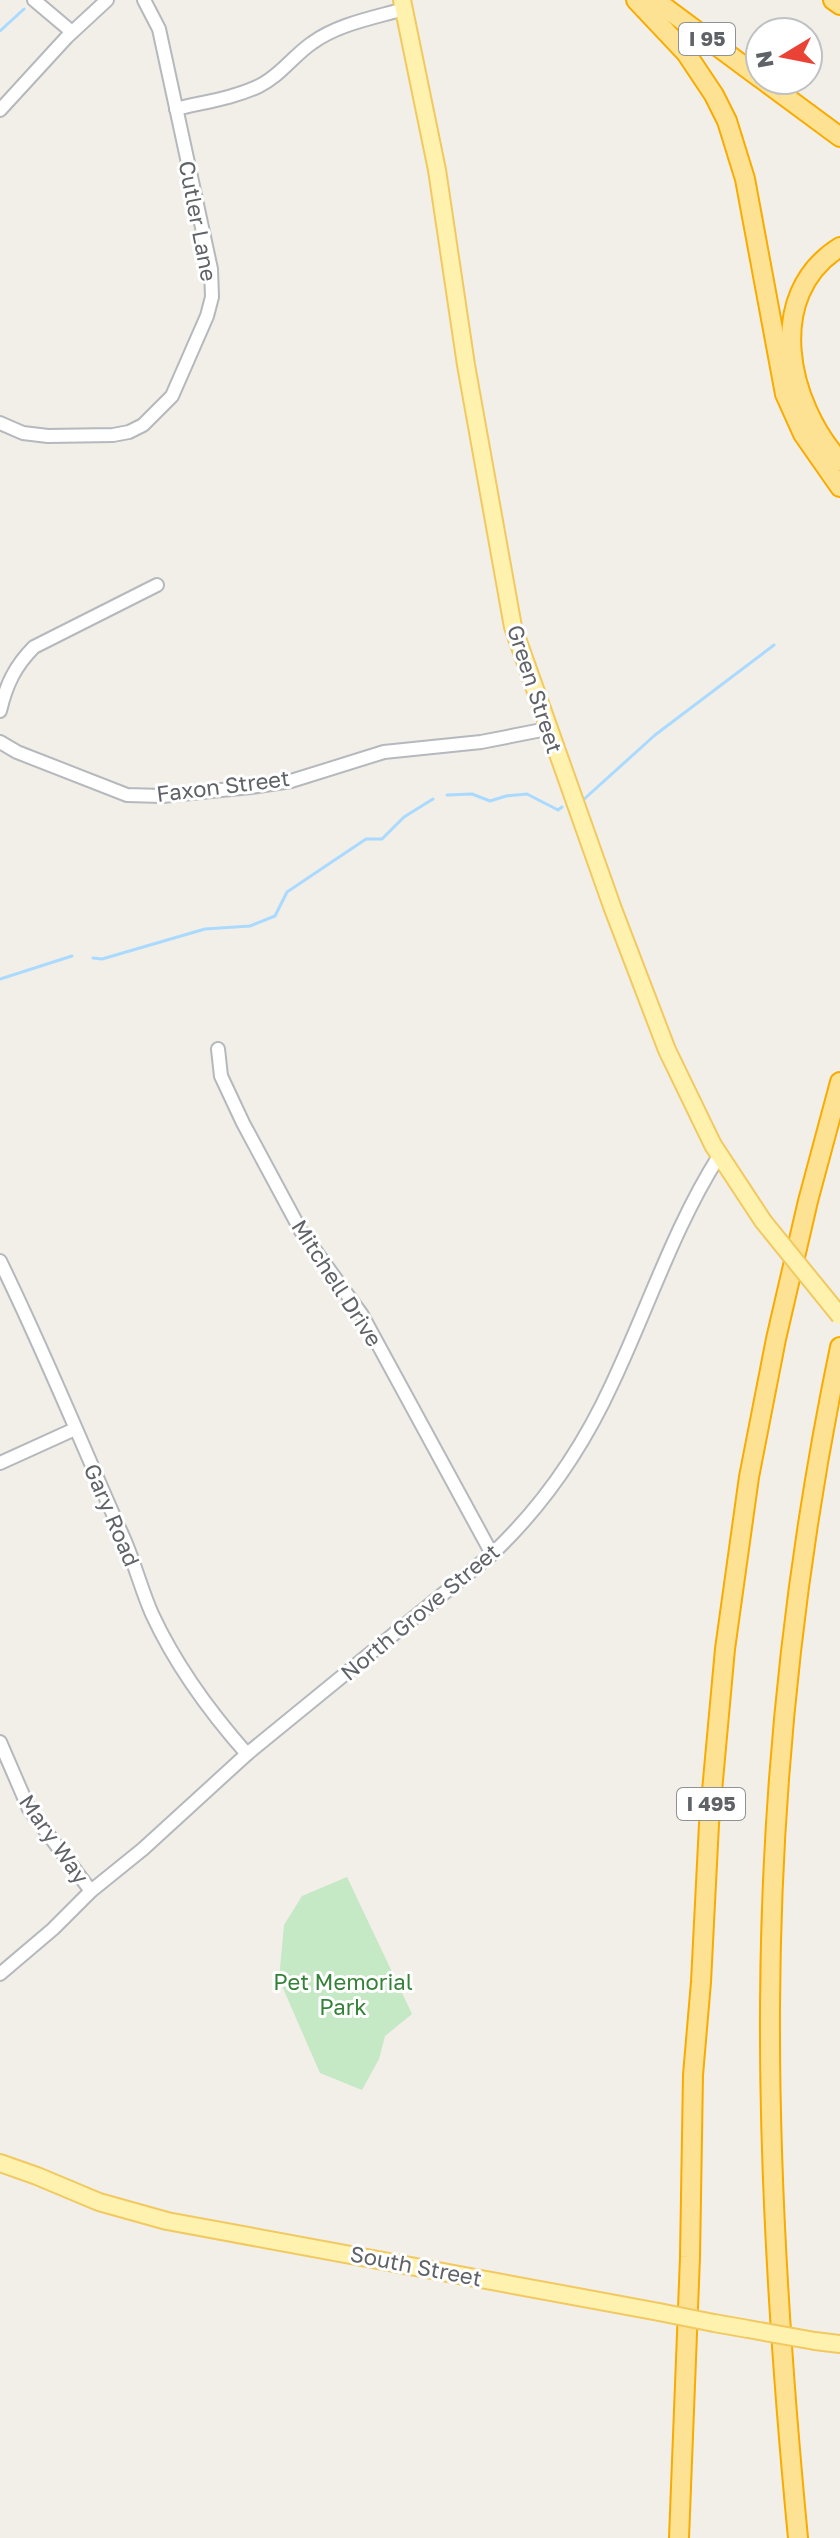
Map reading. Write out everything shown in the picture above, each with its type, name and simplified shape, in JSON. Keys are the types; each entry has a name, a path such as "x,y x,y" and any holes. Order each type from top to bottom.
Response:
{"highway":[{"path":"636,0 686,53 727,121 745,179 785,394 803,434 840,487"},
{"name":"I 95","path":"655,0 744,66"},
{"path":"833,0 840,5"},
{"name":"I 95","path":"784,96 840,137"},
{"path":"840,247 817,265 801,287 794,308 792,340 795,374 804,405 820,435 840,461"},
{"name":"I 495","path":"679,2538 690,2257 693,2075 709,1824 726,1638 749,1477 773,1350 840,1082"},
{"name":"I 495","path":"798,2538 787,2422 776,2239 770,2004 776,1838 789,1666 815,1480 840,1347"}],"main road":[{"name":"Green Street","path":"403,4 437,170 466,365 513,627 547,729 667,1050 719,1156 763,1221 840,1316"},
{"name":"South Street","path":"0,2163 99,2202 167,2221 840,2344"}],"street":[{"path":"34,0 72,32"},
{"path":"0,110 72,32 107,0"},
{"name":"Cutler Lane","path":"0,423 23,433 48,436 129,432 156,415 172,396 207,316 212,297 211,269 159,29 144,0"},
{"path":"176,109 259,86 315,41 334,30 403,4"},
{"path":"0,711 15,670 34,647 157,585"},
{"name":"Faxon Street","path":"0,742 17,752 127,795 162,796 291,781 384,752 481,742 547,729"},
{"name":"Mitchell Drive","path":"218,1049 221,1076 301,1231 362,1315 492,1554"},
{"name":"North Grove Street","path":"0,1974 247,1754 514,1533 553,1487 612,1384 684,1219 719,1156"},
{"name":"Gary Road","path":"0,1261 126,1544 154,1617 190,1683 215,1718 247,1754"},
{"path":"0,1463 75,1429"},
{"name":"Mary Way","path":"0,1742 29,1809 91,1891"}],"green space":[{"name":"Pet Memorial Park","path":"347,1877 412,2014 385,2036 379,2059 362,2090 320,2073 279,1979 284,1925 302,1896"}],"waterway":[{"path":"0,31 24,9"},
{"path":"582,801 655,735 774,645"},
{"path":"447,795 472,794 490,801 527,794 558,810 562,807"},
{"path":"93,958 102,959 205,929 250,926 275,916 287,892 366,839 382,839 404,817 433,799"},
{"path":"0,979 72,956"}]}
